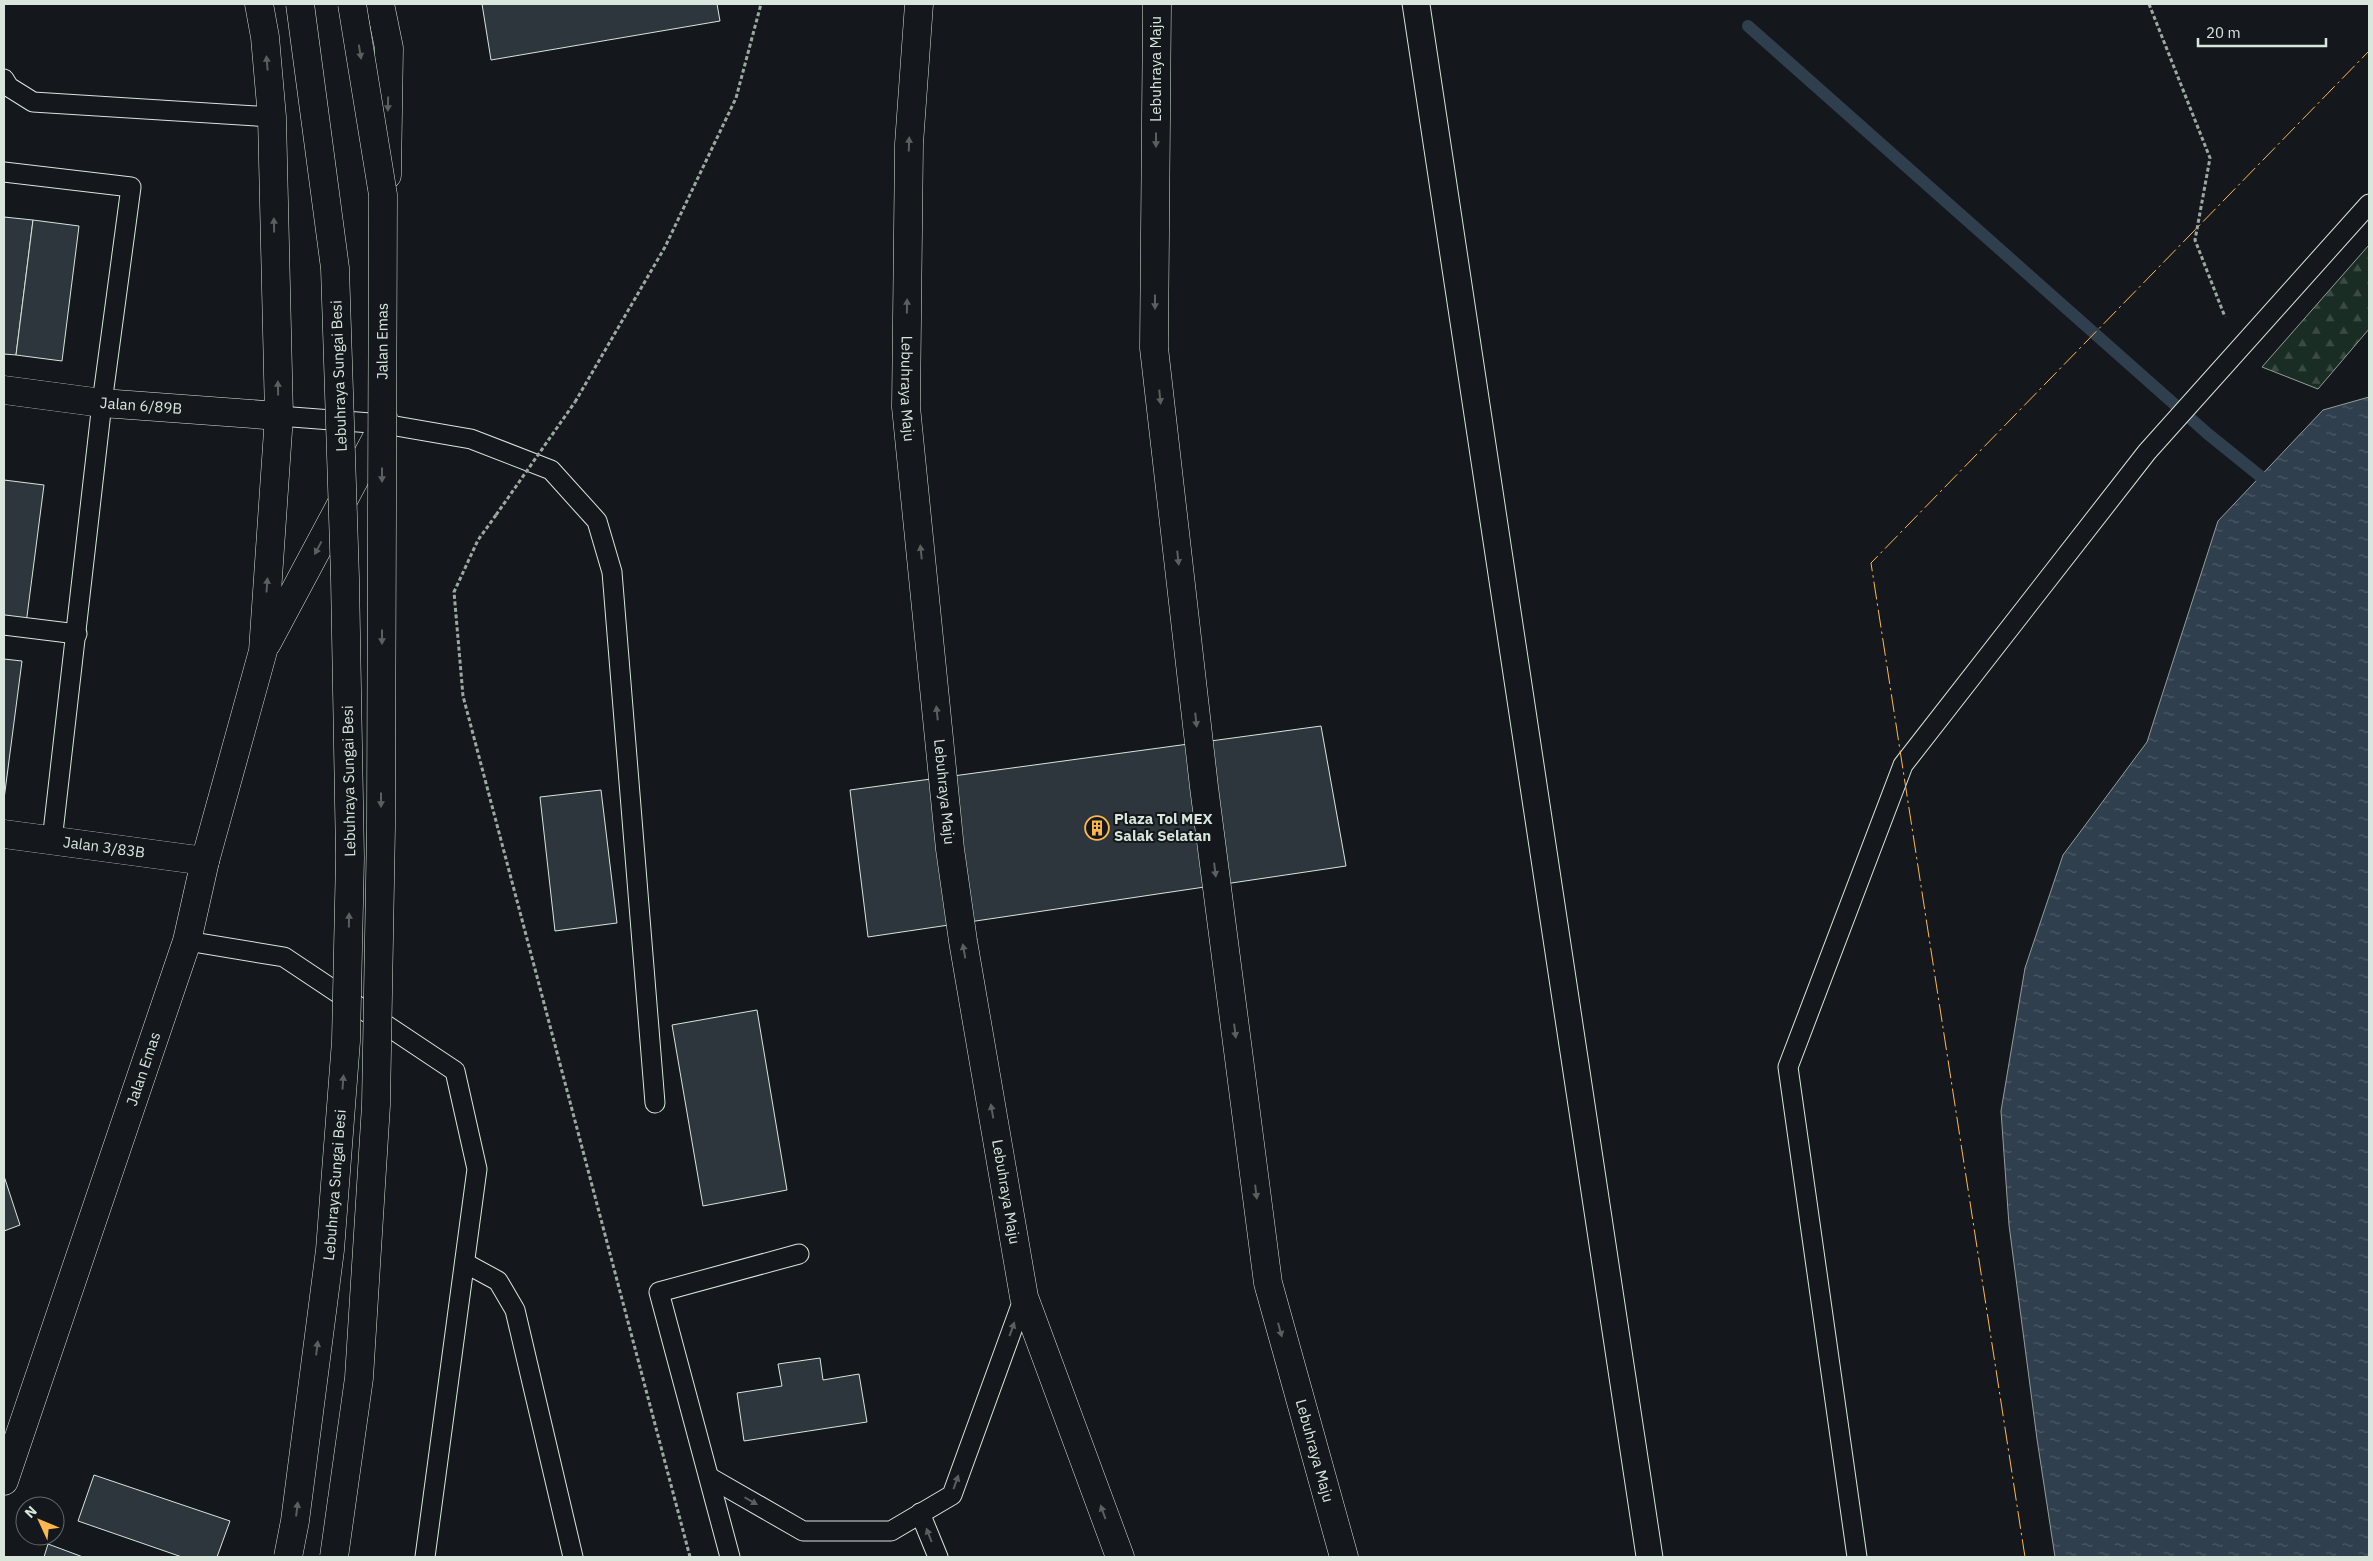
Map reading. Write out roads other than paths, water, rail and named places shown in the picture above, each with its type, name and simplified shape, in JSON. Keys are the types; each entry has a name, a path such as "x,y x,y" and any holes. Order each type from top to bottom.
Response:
{"main road":[{"name":"Jalan Emas","path":"4,1481 187,941 205,861 263,651 279,416 272,117 265,38 259,4"},
{"name":"Lebuhraya Sungai Besi","path":"288,1557 295,1521 330,1250 346,1041 350,856 336,268 300,4"},
{"name":"Lebuhraya Sungai Besi","path":"334,1557 359,1378 376,1105 381,827 383,196 352,4"},
{"name":"Jalan Emas","path":"263,651 384,424 389,48 380,4"},
{"name":"Lebuhraya Maju","path":"919,4 909,144 906,407 950,849 963,941 1024,1297 1120,1557"},
{"name":"Lebuhraya Maju","path":"1157,4 1154,348 1204,787 1268,1283 1344,1557"},
{"name":"Jalan 6/89B","path":"4,390 102,403 279,416"},
{"name":"Jalan 3/83B","path":"4,834 205,861"}],"lane":[{"path":"4,79 9,87 33,102 272,117"},
{"path":"4,172 131,187 102,403 52,840"},
{"path":"1857,1557 1788,1067 1903,765 2147,452 2369,204"},
{"path":"279,416 384,424 471,440 551,470 598,521 612,572 655,1103"},
{"path":"4,625 77,634"},
{"path":"187,941 284,957 455,1071 477,1169 425,1557"},
{"path":"730,1557 659,1292 799,1254"},
{"path":"465,1263 498,1281 515,1310 572,1557"},
{"path":"708,1477 803,1531 891,1531 952,1495 1024,1297"},
{"path":"920,1514 938,1557"}],"water":[{"path":"2369,397 2369,1557 2055,1557 2037,1439 2009,1225 2001,1111 2025,968 2063,855 2147,742 2218,521 2323,410"}],"waterway":[{"path":"1748,26 2208,434 2260,476"}],"tram line":[{"path":"1402,4 1636,1557"},
{"path":"1430,4 1663,1557"}],"place":[{"name":"Plaza Tol MEX Salak Selatan","path":"1097,828"}]}
